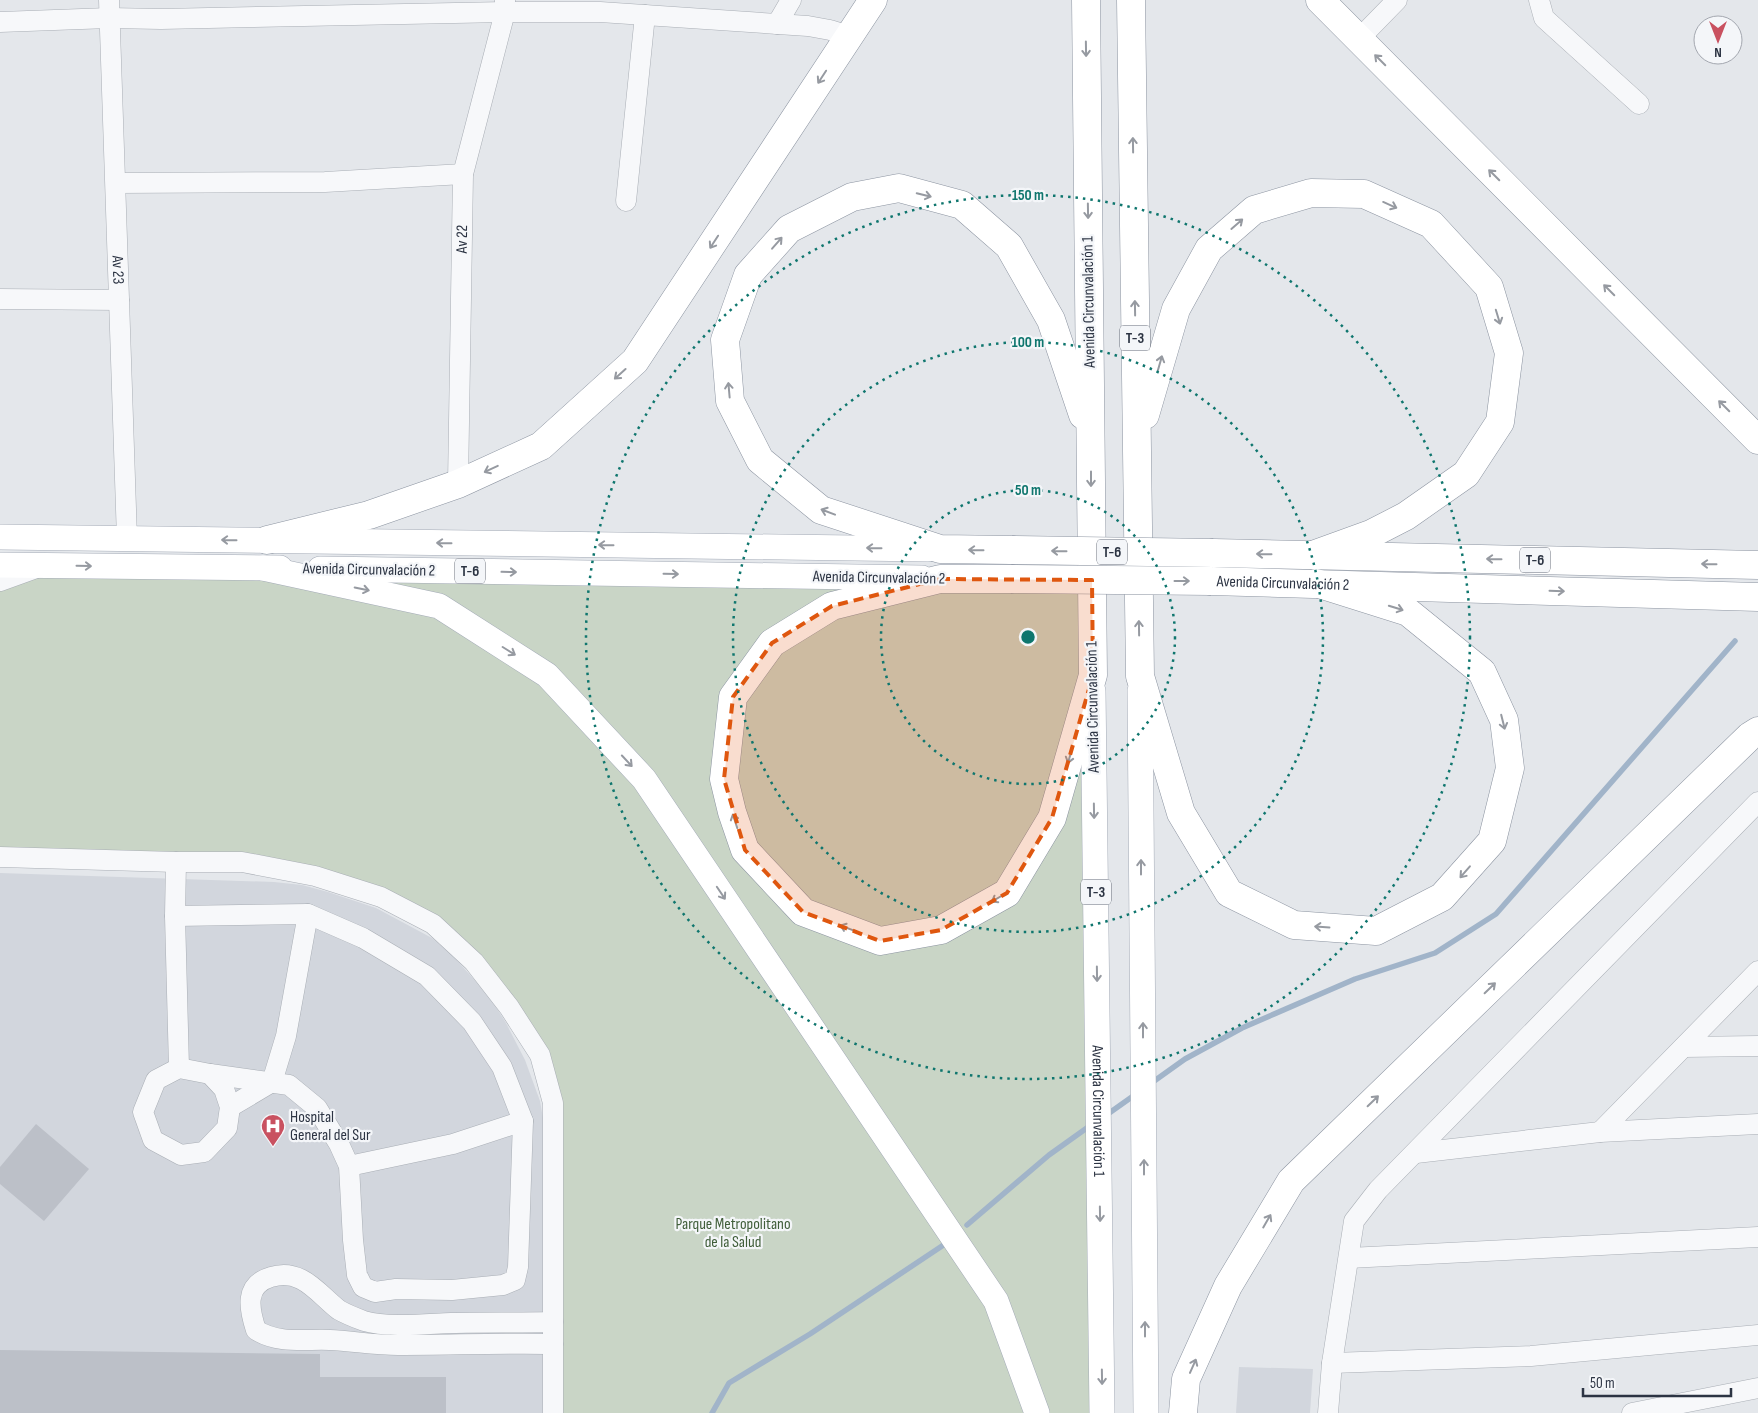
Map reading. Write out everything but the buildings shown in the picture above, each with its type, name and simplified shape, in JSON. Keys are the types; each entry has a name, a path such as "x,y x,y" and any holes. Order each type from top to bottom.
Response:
{"highway":[{"path":"267,540 369,515 458,484 541,446 635,361 874,0"},
{"name":"Avenida Circunvalación 1","path":"1086,0 1093,675"},
{"name":"T-3","path":"1131,0 1140,676"},
{"path":"1320,0 1758,440"},
{"path":"940,549 821,510 760,460 730,401 725,340 748,275 789,229 852,196 899,188 962,205 1010,246 1051,320 1091,440"},
{"path":"1137,443 1176,309 1209,249 1254,210 1312,193 1364,194 1431,224 1489,287 1509,353 1500,422 1466,474 1406,516 1371,534 1313,555"},
{"name":"Avenida Circunvalación 2","path":"940,549 1758,565"},
{"path":"940,579 832,606 772,644 733,696 724,779 744,850 803,912 880,940 942,930 1007,893 1052,818 1093,675"},
{"name":"Avenida Circunvalación 2","path":"940,579 1316,583 1758,597"},
{"path":"1140,676 1181,813 1229,893 1294,925 1376,931 1442,897 1492,841 1510,768 1504,720 1482,672 1408,612 1316,583"},
{"path":"1183,1413 1186,1379 1228,1286 1290,1181 1750,736 1758,731"}],"main road":[{"name":"Avenida Circunvalación 2","path":"0,537 940,549"},
{"name":"Avenida Circunvalación 2","path":"0,565 940,579"},
{"path":"263,568 439,606 547,675 644,779 996,1301 1038,1413"},
{"name":"Avenida Circunvalación 1","path":"1093,675 1102,1413"},
{"name":"T-3","path":"1140,676 1146,1413"}],"street":[{"path":"777,24 791,0"},
{"path":"1360,40 1397,0"},
{"path":"1539,0 1544,18 1639,104"},
{"path":"0,22 109,9 161,19 505,6 777,24 816,28 849,36"},
{"name":"Av 22","path":"458,484 463,174 505,6"},
{"name":"Av 23","path":"109,9 127,538"},
{"path":"626,201 645,15"},
{"path":"116,184 325,182 463,174"},
{"path":"0,299 119,300"},
{"path":"0,581 43,565"},
{"path":"1328,1413 1332,1363 1354,1221 1378,1190 1758,802"},
{"path":"0,857 242,862 315,876 381,896 433,924 474,962 509,1007 540,1055 554,1103 554,1413"},
{"path":"176,862 175,916 179,1068"},
{"path":"175,916 308,914 363,938 427,976 472,1022 502,1067 523,1121 518,1267 515,1280 503,1285 452,1290 396,1289 375,1292 363,1287 357,1275 349,1166 339,1144 317,1108 289,1086 179,1068 156,1080 143,1112 153,1140 181,1155 204,1152 227,1128 230,1107 224,1089 210,1074"},
{"path":"230,1107 272,1082 286,1036 308,914"},
{"path":"1600,1132 1758,971"},
{"path":"1684,1047 1758,1046"},
{"path":"349,1166 453,1144 523,1121"},
{"path":"1416,1153 1600,1132 1758,1124"},
{"path":"1349,1258 1758,1237"},
{"path":"554,1322 396,1324 365,1321 340,1311 308,1282 283,1275 271,1277 258,1284 250,1297 249,1308 256,1330 265,1336 282,1340 327,1340 396,1345 554,1344"},
{"path":"327,1340 340,1311"},
{"path":"1332,1363 1531,1356 1758,1335"},
{"path":"1632,1413 1758,1388"}],"highlighted area":[{"path":"940,579 1092,580 1093,675 1052,818 1007,893 941,930 880,941 803,912 745,850 724,779 733,697 772,643 832,606"}],"shaded area":[{"name":"Hospital General del Sur","path":"0,873 274,882 302,885 376,908 432,938 453,956 489,996 506,1023 525,1060 540,1101 546,1135 553,1413 0,1413"},
{"path":"1239,1367 1313,1369 1310,1413 1236,1413"}],"green space":[{"name":"Parque Metropolitano de la Salud","path":"43,565 1092,580 1102,1413 553,1413 553,1103 540,1055 433,924 315,876 0,857 0,581"}],"waterway":[{"path":"1150,1084 1185,1059 1242,1028 1355,979 1435,953 1496,914 1735,641"},
{"path":"1105,1116 1136,1094"},
{"path":"967,1225 1049,1155 1091,1125"},
{"path":"712,1413 729,1383 810,1334 945,1244"}],"place":[{"name":"Hospital General del Sur","path":"273,1147"}]}
